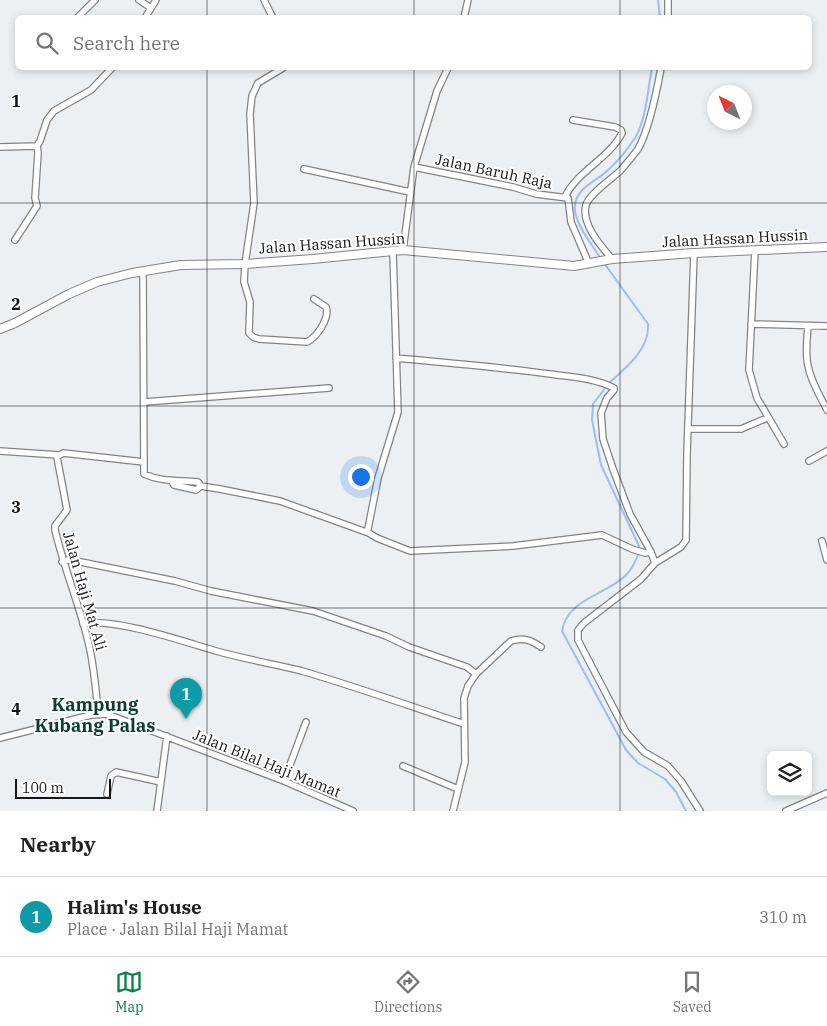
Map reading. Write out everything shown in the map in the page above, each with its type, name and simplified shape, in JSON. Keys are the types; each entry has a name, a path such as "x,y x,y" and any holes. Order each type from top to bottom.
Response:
{"street":[{"path":"80,15 95,0"},
{"path":"139,0 151,8"},
{"path":"147,15 156,0"},
{"path":"264,0 272,15"},
{"path":"465,15 468,0"},
{"path":"668,0 668,15"},
{"path":"0,147 36,146 40,141 50,115 64,104 91,90 110,70"},
{"path":"280,70 258,83 252,96 250,114 254,203 244,282 250,306 249,333 258,339 303,342 311,340 318,334 327,310 314,299"},
{"path":"404,250 414,167 437,91 447,70"},
{"path":"610,260 591,230 585,206 591,197 621,170 637,149 643,137 660,70"},
{"path":"573,120 615,127 621,130 622,134 607,152 570,187 567,198 571,222 593,264"},
{"path":"15,240 37,206 35,198 38,153 36,146"},
{"name":"Jalan Baruh Raja","path":"414,167 536,194 567,198"},
{"path":"304,168 410,192"},
{"name":"Jalan Hassan Hussin","path":"0,329 81,288 109,278 189,265 245,264 404,250 574,266 610,260 694,253 827,247"},
{"path":"755,250 749,359 750,375 757,398 784,444"},
{"path":"367,532 378,478 398,412 393,252"},
{"path":"694,253 686,540 681,547 655,563 641,578 580,628 577,633 578,640 626,732 644,752 668,766 681,781 700,811"},
{"path":"143,271 144,474 152,478 172,482 174,485 196,490 201,486 280,501 367,532 410,551 513,546 602,535 632,549 648,553"},
{"path":"751,324 827,326"},
{"path":"808,326 806,356 808,366 811,377 827,410"},
{"path":"396,358 517,370 602,382 612,387 614,390 608,398 602,413 603,438 630,514 648,553 655,563"},
{"path":"144,402 329,388"},
{"path":"688,429 742,429 767,418"},
{"path":"0,451 61,454 144,462"},
{"path":"809,460 827,452"},
{"name":"Jalan Haji Mat Ali","path":"61,454 57,459 67,510 54,529 62,562 83,624 93,666 98,713"},
{"path":"822,541 827,560"},
{"path":"62,562 68,560 76,561 312,611 386,636 417,650 467,667 476,674"},
{"path":"83,624 96,622 116,625 300,671 364,690 464,724"},
{"path":"453,811 465,762 464,698 468,686 476,674 511,641 518,639 531,640 541,646"},
{"name":"Jalan Bilal Haji Mamat","path":"0,738 98,713 118,717 284,781 353,811"},
{"path":"284,781 306,722"},
{"path":"157,811 167,736"},
{"path":"403,766 458,790"},
{"path":"107,794 111,776 116,772 161,782"},
{"path":"786,811 827,793"}],"waterway":[{"path":"658,0 660,15"},
{"path":"601,259 580,225 575,205 579,193 615,163 626,151 639,131 652,70"},
{"path":"604,263 648,324 648,333 641,350 609,383"},
{"path":"606,387 593,404 592,420 601,465 640,550 627,574 572,611 565,620 562,631 626,750 638,763 665,779 676,792 686,811"}],"place":[{"name":"Halim's House","path":"186,719"}],"district":[{"name":"Kampung Kubang Palas","path":"95,714"}]}
